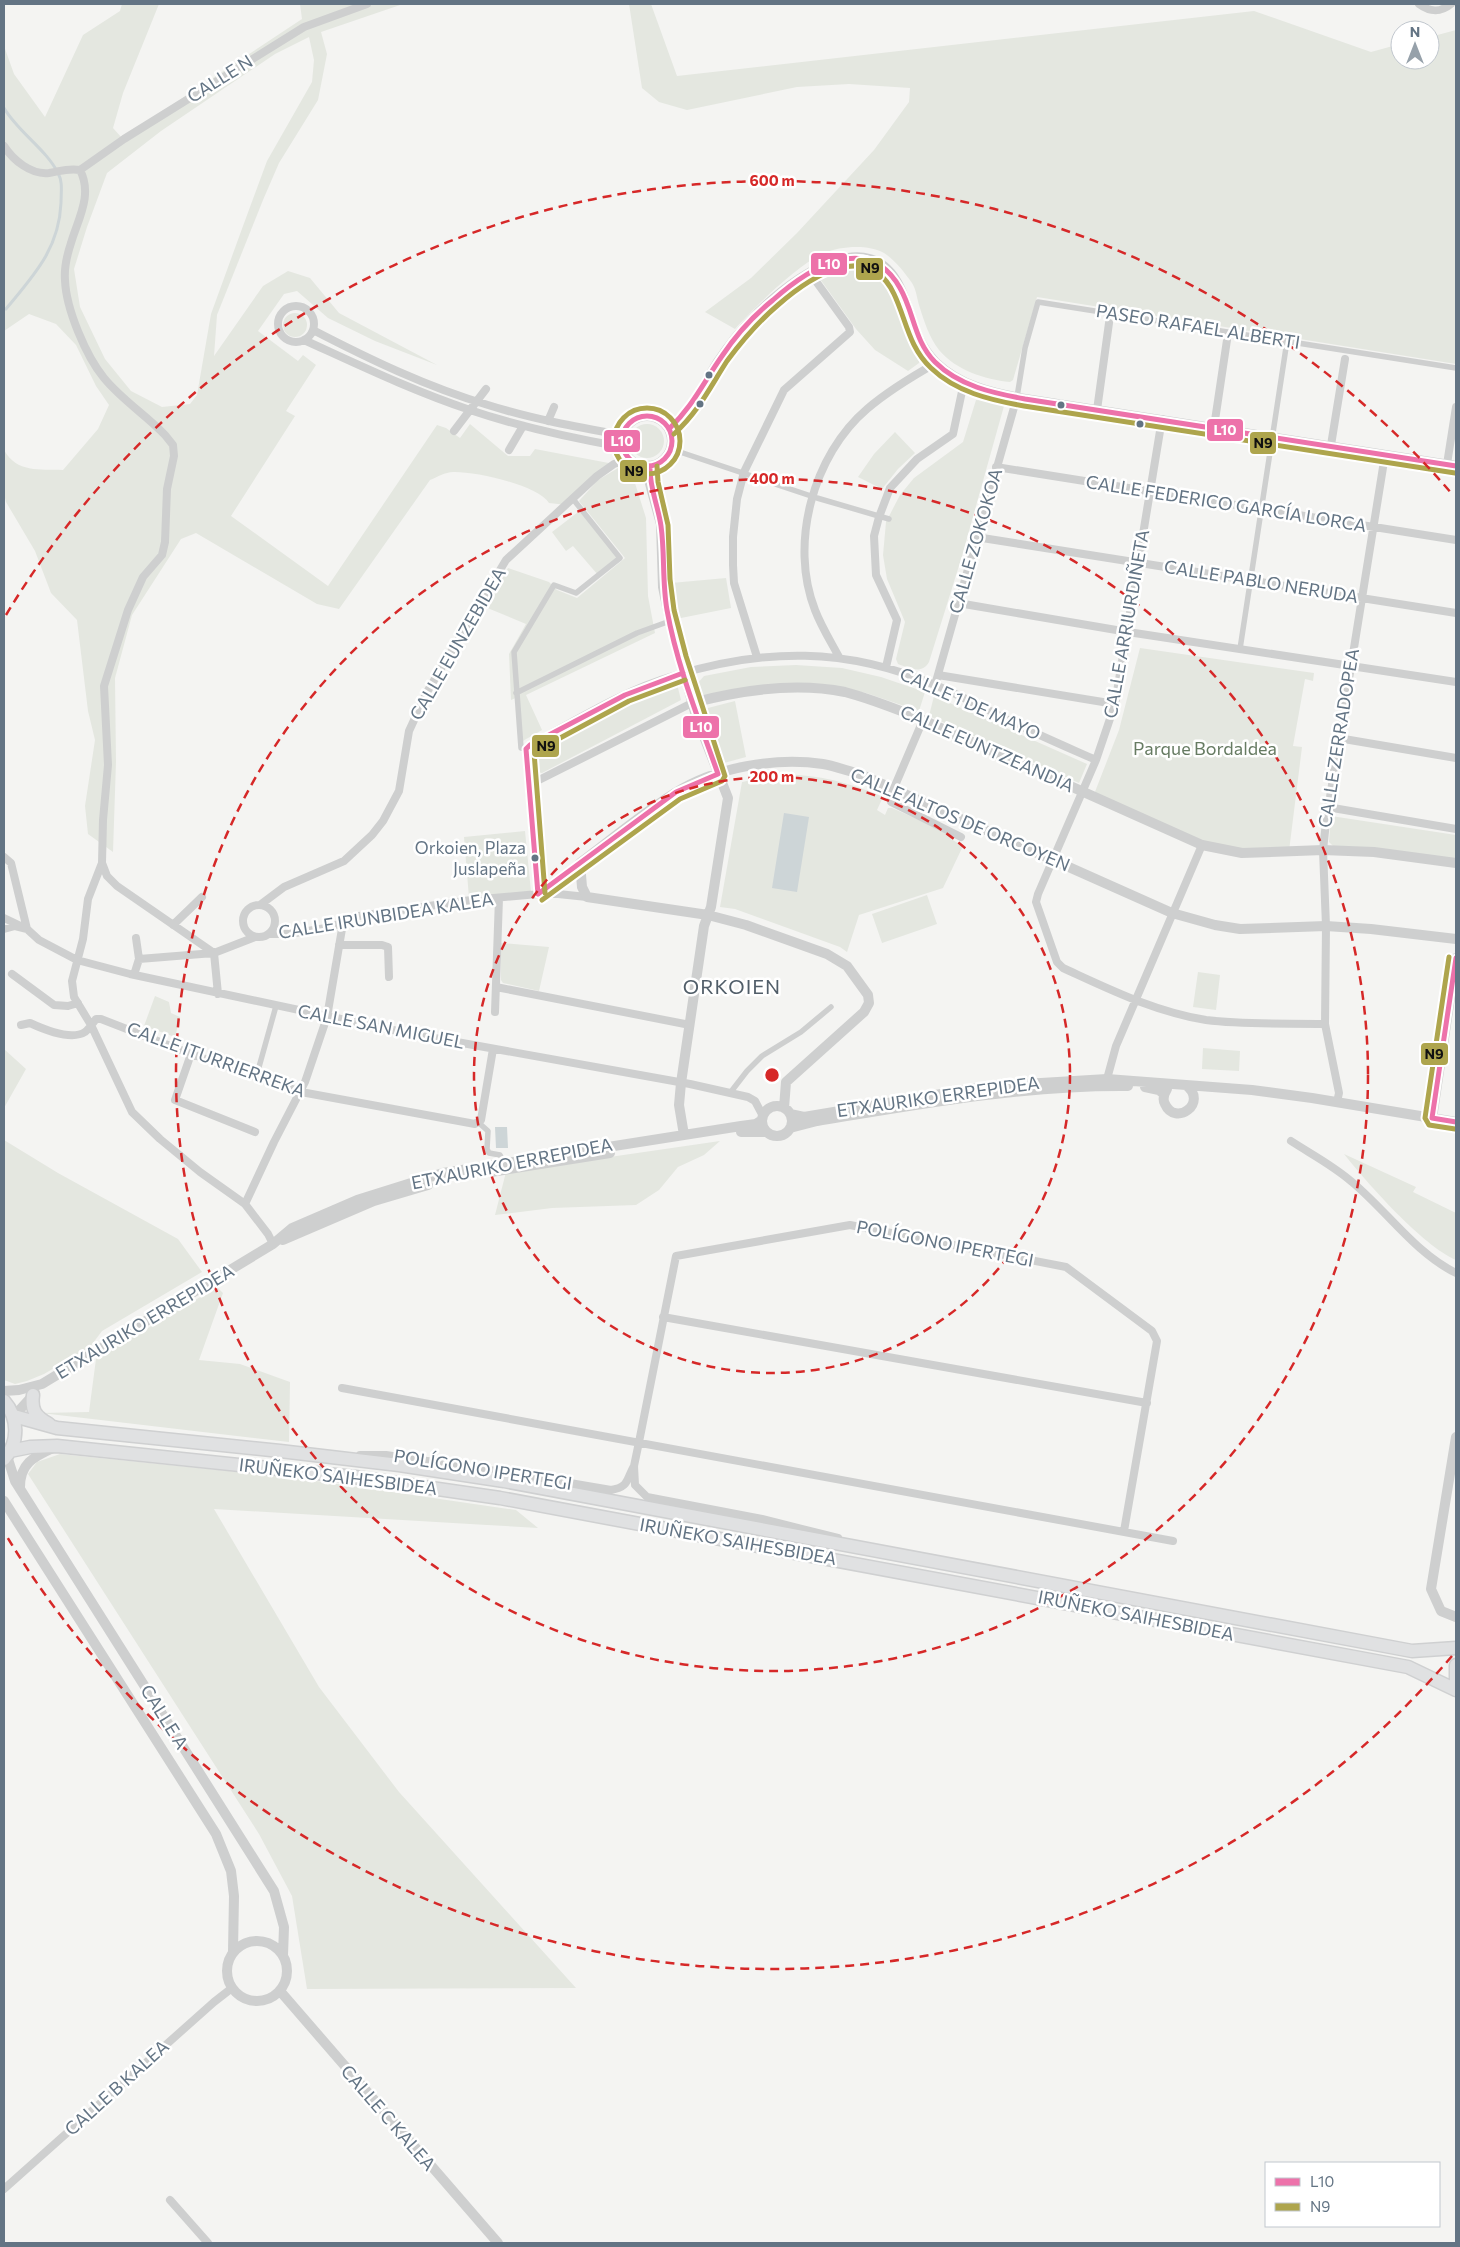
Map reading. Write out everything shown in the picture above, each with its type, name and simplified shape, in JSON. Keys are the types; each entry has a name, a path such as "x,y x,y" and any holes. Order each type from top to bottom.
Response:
{"highway":[{"name":"IRUÑEKO SAIHESBIDEA","path":"33,1395 34,1413 57,1428"},
{"path":"4,1401 14,1416 16,1428 7,1455"},
{"name":"IRUÑEKO SAIHESBIDEA","path":"14,1416 57,1428 399,1465 504,1481 1412,1651 1456,1648"},
{"name":"IRUÑEKO SAIHESBIDEA","path":"7,1455 57,1446 346,1476 500,1498 1408,1667 1456,1690"},
{"path":"1456,1665 1456,1683"}],"street":[{"name":"CALLE N","path":"80,170 124,139 304,27 367,4"},
{"path":"1419,4 1430,11 1441,10 1451,4"},
{"path":"4,146 28,170 48,173 67,168 80,170 86,189 84,202 69,251 64,281 72,313 88,353 103,377 120,395 165,435 172,445 174,456 167,489 165,542 162,554 143,577 128,610 104,686 108,765 103,820 102,863 88,899 83,939 72,981 74,997 91,1025 132,1112 180,1156 245,1204 268,1234 273,1244"},
{"path":"669,429 688,411 720,360 759,313 810,273 834,260 842,258 862,258 884,268 899,285 911,322 920,342 936,363 964,382 980,390 1017,398 1452,465 1456,407"},
{"path":"757,657 734,584 734,528 737,499 744,472 784,390 850,332 849,327 810,273"},
{"name":"PASEO RAFAEL ALBERTI","path":"1017,398 1026,348 1038,302 1456,368"},
{"path":"304,340 312,330 313,318 305,308 293,306 282,312 278,323 281,335 290,341 304,340 379,375 470,410 523,426 622,447"},
{"path":"1097,410 1109,322"},
{"path":"312,330 402,374 476,402 548,421 622,435"},
{"path":"1214,427 1227,340"},
{"path":"1240,649 1288,341"},
{"path":"1331,446 1345,359"},
{"path":"839,657 815,610 809,589 804,552 813,496 826,461 852,425 867,409 912,377 936,363"},
{"path":"886,667 897,620 876,575 874,536 879,517 890,488 917,459 953,434 964,382"},
{"path":"454,431 486,389"},
{"name":"CALLE ZOKOKOA","path":"935,685 1017,398"},
{"path":"548,421 554,407"},
{"path":"643,416 658,418 669,429 672,442 671,449 663,460 650,466 635,463 629,458 622,447 622,435 630,422 643,416"},
{"name":"CALLE ARRIURDIÑETA","path":"1162,419 1115,704 1096,760 1036,902 1056,962 1062,968 1135,1001 1178,1014 1207,1020 1325,1024"},
{"path":"508,450 523,426"},
{"path":"671,449 888,519"},
{"name":"CALLE ZERRADOPEA","path":"1325,1024 1326,926 1323,850 1338,738 1385,455"},
{"name":"CALLE EUNZEBIDEA","path":"260,905 284,888 344,861 372,835 383,821 398,791 409,731 427,692 506,560 597,476 614,464 629,458"},
{"path":"650,466 649,480 660,524 663,587 670,621 692,703 728,798 711,907 704,926 681,1083 679,1105 684,1135"},
{"name":"CALLE FEDERICO GARCÍA LORCA","path":"996,467 1456,540"},
{"path":"538,894 526,749 521,748 514,652 554,585 576,593 620,558 573,499"},
{"name":"CALLE PABLO NERUDA","path":"976,537 1456,613"},
{"path":"958,603 1128,632 1456,682"},
{"path":"516,693 637,633 670,621"},
{"name":"CALLE 1 DE MAYO","path":"526,749 530,745 615,701 646,686 683,673 726,661 798,654 839,657 886,667 935,685 1096,760"},
{"path":"938,675 1115,704"},
{"name":"CALLE EUNTZEANDIA","path":"529,785 692,703 747,691 780,688 814,689 844,692 876,701 923,720 1202,845 1242,853 1323,850 1374,852 1456,863"},
{"path":"923,720 890,799 895,806 961,836"},
{"path":"1338,738 1456,758"},
{"name":"CALLE ALTOS DE ORCOYEN","path":"538,894 676,792 718,774 759,764 791,762 823,764 860,774 1172,913 1215,925 1240,928 1326,926 1371,928 1456,939"},
{"path":"1328,807 1456,830"},
{"path":"1107,1079 1113,1055 1202,845"},
{"path":"4,850 4,857 10,863 26,929 15,926 4,929"},
{"path":"102,863 107,876 117,886 214,953 218,994"},
{"path":"580,863 582,887 587,897"},
{"name":"CALLE IRUNBIDEA KALEA","path":"269,934 289,934 332,927 344,923 352,917 472,900 538,894 587,897 708,915 746,925 839,960 847,966 868,995 869,1004 864,1012 786,1082 787,1111"},
{"path":"172,924 202,897"},
{"path":"495,1012 498,898"},
{"path":"139,959 214,953 255,937 260,938 269,934 274,926 274,917 270,909 260,905 248,909 242,918 245,930 255,937"},
{"name":"CALLE SAN MIGUEL","path":"4,918 26,929 38,940 77,960 134,975 327,1017 730,1093 755,1101 763,1118"},
{"path":"245,1204 274,1142 301,1092 327,1017 344,923"},
{"path":"134,975 139,959 136,938"},
{"path":"339,944 382,945 388,947 389,977"},
{"path":"1432,1118 1456,958"},
{"path":"12,974 54,1005 68,1006 78,1003"},
{"path":"496,987 690,1025"},
{"path":"258,1067 276,1006"},
{"path":"730,1093 747,1071 762,1056 801,1032 831,1007"},
{"name":"CALLE ITURRIERREKA","path":"21,1026 30,1023 51,1033 78,1034 85,1032 96,1019 101,1019 191,1054 301,1092 474,1124 479,1123"},
{"path":"1325,1024 1339,1094 1337,1102"},
{"path":"493,1049 482,1120 479,1123 488,1131 487,1149 489,1153 500,1155 504,1162"},
{"path":"191,1054 175,1100 255,1132"},
{"name":"ETXAURIKO ERREPIDEA","path":"787,1111 804,1117 989,1086 1107,1079 1252,1090 1456,1122"},
{"path":"1194,1100 1192,1092 1182,1084 1169,1087 1164,1094 1165,1105 1177,1114 1186,1112 1194,1100 1217,1088"},
{"name":"ETXAURIKO ERREPIDEA","path":"790,1128 822,1120 1007,1092 1053,1088 1148,1086 1164,1094"},
{"path":"772,1108 787,1111 790,1128 779,1136 766,1132 763,1118 772,1108"},
{"name":"ETXAURIKO ERREPIDEA","path":"273,1244 292,1228 357,1200 444,1173 504,1162 756,1124 763,1118"},
{"name":"ETXAURIKO ERREPIDEA","path":"4,1391 19,1390 42,1384 273,1244 374,1201 447,1179 748,1131 766,1132"},
{"path":"1291,1142 1351,1180 1428,1255 1442,1266 1456,1273"},
{"name":"POLÍGONO IPERTEGI","path":"318,1456 386,1455 611,1490 621,1488 626,1484 634,1466 676,1256 850,1225 1066,1267 1152,1331 1156,1341 1124,1531"},
{"path":"663,1317 1147,1403"},
{"name":"ETXAURIKO ERREPIDEA","path":"14,1416 42,1384"},
{"path":"342,1388 1173,1541"},
{"path":"1456,1437 1432,1571 1431,1589 1441,1611 1456,1624"},
{"path":"20,1488 20,1477 24,1466 40,1454 57,1446"},
{"name":"CALLE A","path":"7,1455 15,1481 274,1891 284,1927 283,1955"},
{"name":"POLÍGONO IPERTEGI","path":"634,1466 635,1485 647,1497 762,1519 929,1561"},
{"name":"CALLE A","path":"4,1501 216,1834 230,1871 234,1896 234,1952"},
{"path":"1441,1611 1456,1617"},
{"path":"263,1941 271,1943 283,1955 288,1973 280,1991 267,2000 244,1998 232,1988 227,1973 227,1966 234,1952 247,1942 263,1941"},
{"name":"CALLE B KALEA","path":"4,2189 232,1988"},
{"name":"CALLE C KALEA","path":"280,1991 498,2243"},
{"path":"170,2200 208,2243"}],"green space":[{"path":"122,4 159,4 123,93 113,128 122,138 302,19 300,4 403,4 321,32 327,54 318,100 279,163 263,200 217,315 214,356 263,286 288,271 310,278 339,313 437,365 375,341 328,318 297,291 284,294 258,331 298,361 303,355 316,365 286,411 295,416 231,516 328,586 437,425 446,428 460,438 470,424 508,456 530,456 535,449 614,464 567,505 549,503 543,496 520,485 477,474 452,472 442,474 430,480 339,609 317,604 196,533 181,539 132,615 115,678 116,762 113,852 88,834 85,806 95,740 88,711 77,620 51,593 35,551 6,502 4,494 4,450 15,463 22,466 37,469 63,470 98,429 109,405 96,386 76,345 56,324 29,314 4,331 4,46 14,74 45,117 83,35 120,11","holes":["309,37 314,60 312,82 267,161 211,314 197,395 190,404 162,407 131,391 105,359 80,307 74,269 107,173 161,131 275,54"]},
{"path":"629,4 651,4 677,76 1254,11 1371,52 1390,47 1390,70 1440,70 1440,34 1456,30 1456,364 1037,297 1013,380 1010,382 1000,381 963,369 946,357 935,345 923,317 912,283 906,275 884,253 862,247 838,249 813,259 777,287 735,329 705,312 751,278 797,233 874,150 909,102 910,88 849,84 797,87 687,110 659,102 642,88"},
{"path":"848,266 871,270 887,283 896,295 905,331 920,359 919,363 908,371 875,350 856,329 820,279 832,270"},
{"path":"295,313 304,316 307,325 304,334 295,337 286,334 283,325 286,316"},
{"path":"976,400 1001,402 1004,406 962,556 929,662 923,668 911,669 898,664 896,659 905,622 887,579 883,555 886,522 900,495 914,478 963,442"},
{"path":"647,424 654,425 659,429 663,434 663,448 659,453 654,457 647,458 640,457 635,453 631,448 630,441 631,434 635,429 640,425"},
{"path":"895,432 915,453 898,469 882,489 858,477 874,454"},
{"path":"618,468 634,480 646,518 648,596 655,633 526,695 542,730 521,742 518,697 511,700 509,654 526,624 485,607 508,568 549,582 557,590 577,598 625,558 579,501 598,480"},
{"path":"582,509 620,558 598,575 573,546 566,551 552,532"},
{"path":"726,578 731,608 676,619 671,583"},
{"name":"Parque Bordaldea","path":"1140,648 1314,673 1313,681 1305,679 1293,746 1302,747 1289,851 1242,853 1202,845 1093,797 1119,730"},
{"path":"796,665 842,668 881,677 925,692 919,711 866,693 837,687 700,696 697,684 704,676 751,667"},
{"path":"677,684 681,700 542,773 535,772 534,753 630,704"},
{"path":"934,696 1087,764 1079,783 929,716"},
{"path":"735,701 746,757 724,763 704,709"},
{"path":"782,774 834,780 858,787 883,797 877,810 885,815 888,808 892,808 953,835 951,839 963,846 943,888 859,915 847,952 840,947 735,909 720,907 742,782"},
{"path":"1331,816 1456,835 1456,859 1333,846 1329,842"},
{"path":"525,831 531,892 469,898 464,837"},
{"path":"927,895 937,924 882,943 872,914"},
{"path":"501,943 549,947 539,991 503,983 501,980"},
{"path":"1198,972 1220,975 1216,1010 1193,1007"},
{"path":"155,996 169,1002 171,1013 180,1017 175,1037 144,1026"},
{"path":"1203,1048 1240,1051 1239,1071 1202,1069"},
{"path":"4,1049 26,1069 4,1108"},
{"path":"4,1140 58,1173 178,1239 202,1272 102,1331 90,1347 44,1374 15,1384 4,1380"},
{"path":"720,1141 704,1155 678,1167 659,1190 636,1205 552,1208 495,1215 506,1172"},
{"path":"1344,1154 1416,1187 1413,1192 1456,1213 1456,1260 1428,1242 1396,1213"},
{"path":"217,1287 223,1293 199,1360 240,1364 290,1382 289,1442 41,1413 89,1412 96,1359"},
{"path":"60,1454 289,1477 516,1510 538,1528 214,1509 319,1687 399,1792 576,1988 307,1989 292,1896 259,1834 28,1474 37,1462"}],"shaded area":[{"path":"784,813 809,817 797,892 772,888"},
{"path":"495,1127 507,1127 508,1148 496,1148"}],"waterway":[{"path":"4,108 53,164 61,180 59,219 56,234 50,248 26,285 4,309"}],"transit line":[{"name":"L10","path":"669,429 691,403 733,341 759,313 787,288 821,267 855,258 872,261 887,271 905,297 918,336 928,354 944,370 977,387 1025,399 1456,466"},
{"name":"N9","path":"674,434 697,408 727,361 771,311 791,294 822,275 838,268 854,266 869,269 883,278 894,294 918,352 931,368 951,383 974,394 1024,406 1455,473"},
{"name":"N9","path":"647,408 659,411 670,418 677,429 680,441 677,453 670,464 659,471 647,474 635,471 624,464 617,453 614,441 617,429 624,418 635,411 647,408"},
{"name":"L10","path":"642,416 652,416 665,423 672,436 672,441 672,446 665,459 652,466 642,466 633,462 626,455 622,446 622,436 626,427 633,420 642,416"},
{"name":"L10","path":"538,894 676,792 718,774 689,693 671,631 665,600 661,526 651,481 650,466"},
{"name":"N9","path":"542,900 680,799 722,781 725,776 686,656 674,610 670,579 668,525 658,482 657,466"},
{"name":"L10","path":"538,894 526,749 530,745 625,695 683,673"},
{"name":"N9","path":"545,893 534,752 629,701 685,680"},
{"name":"N9","path":"1449,957 1425,1118 1429,1125 1455,1129"},
{"name":"L10","path":"1456,958 1432,1118 1456,1122"}],"place":[{"name":"Orkoien, Plaza Juslapeña","path":"535,858"}],"district":[{"name":"ORKOIEN","path":"732,987"}]}
